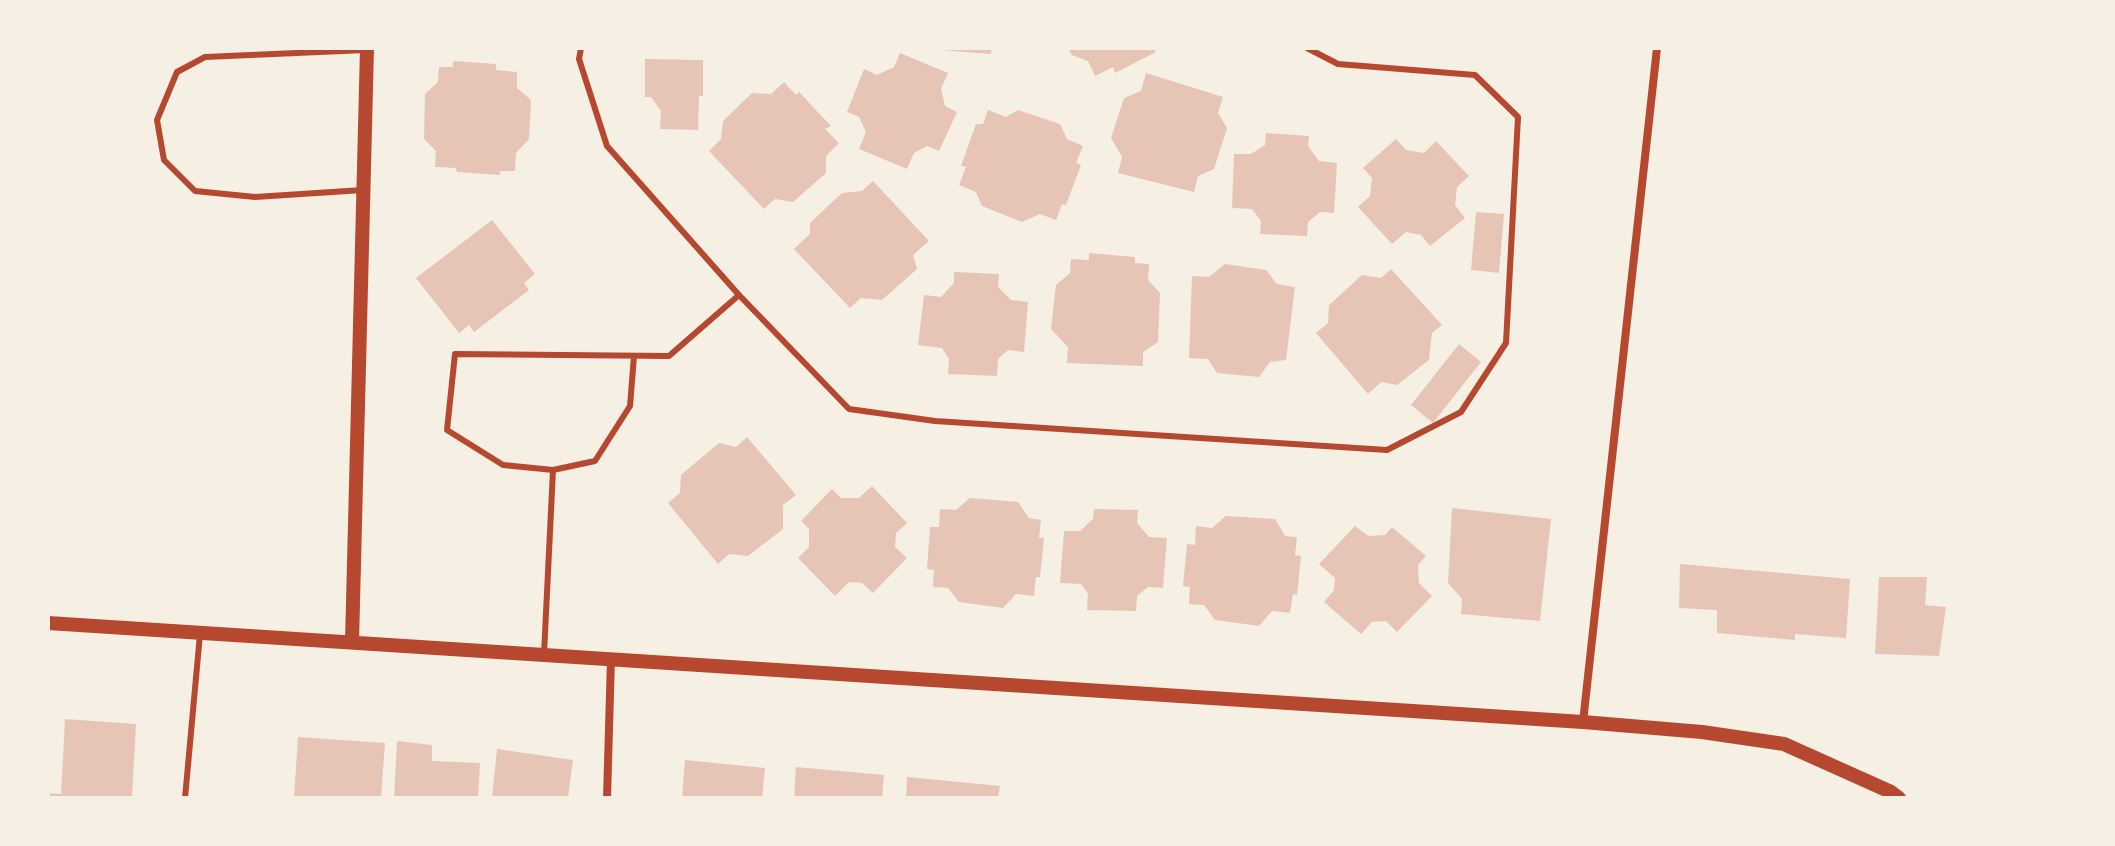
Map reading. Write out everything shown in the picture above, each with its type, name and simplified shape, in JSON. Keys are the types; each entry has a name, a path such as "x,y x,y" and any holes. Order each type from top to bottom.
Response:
{"street":[{"path":"1583,722 1657,48"},
{"path":"352,642 367,49"},
{"path":"48,623 1702,732 1784,744 1899,798"},
{"path":"607,798 611,659"}],"lane":[{"path":"581,48 579,59 607,146 739,295 849,409 935,421 1387,450 1461,412 1506,343 1518,117 1475,75 1338,64 1307,48"},
{"path":"363,190 255,197 195,191 164,160 157,120 177,72 205,57 367,49"},
{"path":"634,356 630,406 595,461 553,470 503,465 447,430 455,354 669,356 739,295"},
{"path":"544,654 553,470"},
{"path":"185,798 200,632"}],"building":[{"path":"940,48 992,48 991,54"},
{"path":"1068,48 1154,48 1156,52 1115,73 1113,67 1095,76 1088,61 1072,55"},
{"path":"900,53 948,73 941,89 945,106 957,112 939,151 927,146 914,153 907,169 859,149 866,132 859,117 847,112 864,69 877,75 894,67"},
{"path":"645,59 703,60 703,96 699,96 698,130 660,129 661,111 651,97 645,97"},
{"path":"453,61 496,64 496,70 517,72 517,88 531,100 529,139 516,153 515,171 500,171 500,175 435,167 436,151 424,139 425,94 438,82 439,67 453,67"},
{"path":"1146,73 1223,97 1218,113 1227,128 1214,169 1198,176 1194,192 1118,173 1122,157 1111,138 1124,98 1141,91"},
{"path":"784,82 796,95 799,92 831,126 825,129 839,143 826,156 826,173 793,202 775,199 764,209 709,151 721,139 723,121 752,93 771,94"},
{"path":"988,110 1006,117 1018,110 1060,124 1067,139 1083,146 1076,163 1081,165 1066,205 1062,204 1056,220 1040,214 1022,222 982,206 976,192 959,185 966,167 961,166 976,124 983,124"},
{"path":"1266,133 1309,136 1308,146 1319,161 1337,163 1334,213 1320,212 1308,222 1307,236 1260,234 1261,221 1252,209 1232,208 1234,154 1251,154 1265,145"},
{"path":"1396,139 1406,150 1424,153 1436,141 1469,176 1457,187 1455,205 1465,218 1430,246 1421,235 1406,232 1392,244 1358,207 1370,196 1372,178 1363,168"},
{"path":"873,181 929,241 913,255 917,269 882,300 861,298 850,308 794,249 810,234 810,223 842,193 862,191"},
{"path":"1476,212 1504,214 1499,273 1471,270"},
{"path":"492,220 535,274 524,283 529,290 474,332 469,325 459,333 416,278"},
{"path":"1089,253 1135,257 1135,263 1149,264 1148,280 1160,293 1158,342 1143,352 1143,366 1067,363 1068,347 1051,329 1056,285 1070,273 1071,259 1089,260"},
{"path":"1225,264 1266,270 1277,284 1295,287 1286,360 1270,362 1259,377 1217,373 1208,359 1189,358 1192,276 1209,277"},
{"path":"1391,269 1442,325 1432,333 1429,360 1397,385 1381,382 1368,394 1316,333 1328,323 1329,305 1362,275 1381,278"},
{"path":"954,272 999,274 998,287 1011,300 1028,302 1024,352 1008,350 998,359 997,376 948,374 949,359 942,348 918,345 924,295 941,297 954,283"},
{"path":"1459,344 1481,362 1433,423 1411,405"},
{"path":"747,437 796,495 783,505 783,529 748,556 729,554 718,564 668,503 680,493 681,475 719,443 736,447"},
{"path":"872,486 907,523 896,533 895,547 907,558 873,593 862,583 849,582 835,596 798,558 809,547 809,529 801,521 832,489 841,498 859,498"},
{"path":"970,498 1018,502 1029,518 1041,520 1039,538 1044,538 1040,577 1036,577 1034,596 1016,594 1003,608 959,602 948,588 933,587 934,570 927,569 930,527 939,527 940,509 956,510"},
{"path":"1452,508 1551,519 1540,621 1461,614 1462,599 1448,583"},
{"path":"1094,509 1138,510 1137,523 1149,537 1167,538 1163,588 1148,587 1137,596 1136,611 1087,610 1088,594 1081,584 1060,583 1064,531 1080,531 1093,519"},
{"path":"1226,516 1275,519 1285,536 1297,537 1295,555 1301,556 1297,595 1293,594 1290,613 1272,611 1259,626 1215,620 1204,605 1189,604 1190,587 1183,586 1187,544 1195,545 1196,526 1212,528"},
{"path":"1355,526 1368,536 1385,535 1392,527 1426,556 1418,565 1419,583 1432,596 1397,632 1386,621 1372,622 1361,634 1324,602 1334,590 1335,578 1319,564"},
{"path":"1680,564 1850,579 1846,638 1795,634 1795,640 1717,633 1717,610 1679,608"},
{"path":"1879,577 1927,577 1925,605 1946,607 1939,656 1875,654"},
{"path":"65,719 136,724 132,798 48,798 48,793 61,794"},
{"path":"298,737 385,743 381,798 294,798"},
{"path":"397,741 432,745 432,761 480,763 478,798 394,798"},
{"path":"497,749 573,760 568,798 492,798"},
{"path":"685,760 765,768 762,798 682,798"},
{"path":"796,767 884,775 882,798 794,798"},
{"path":"907,777 1000,786 998,798 906,798"}]}
